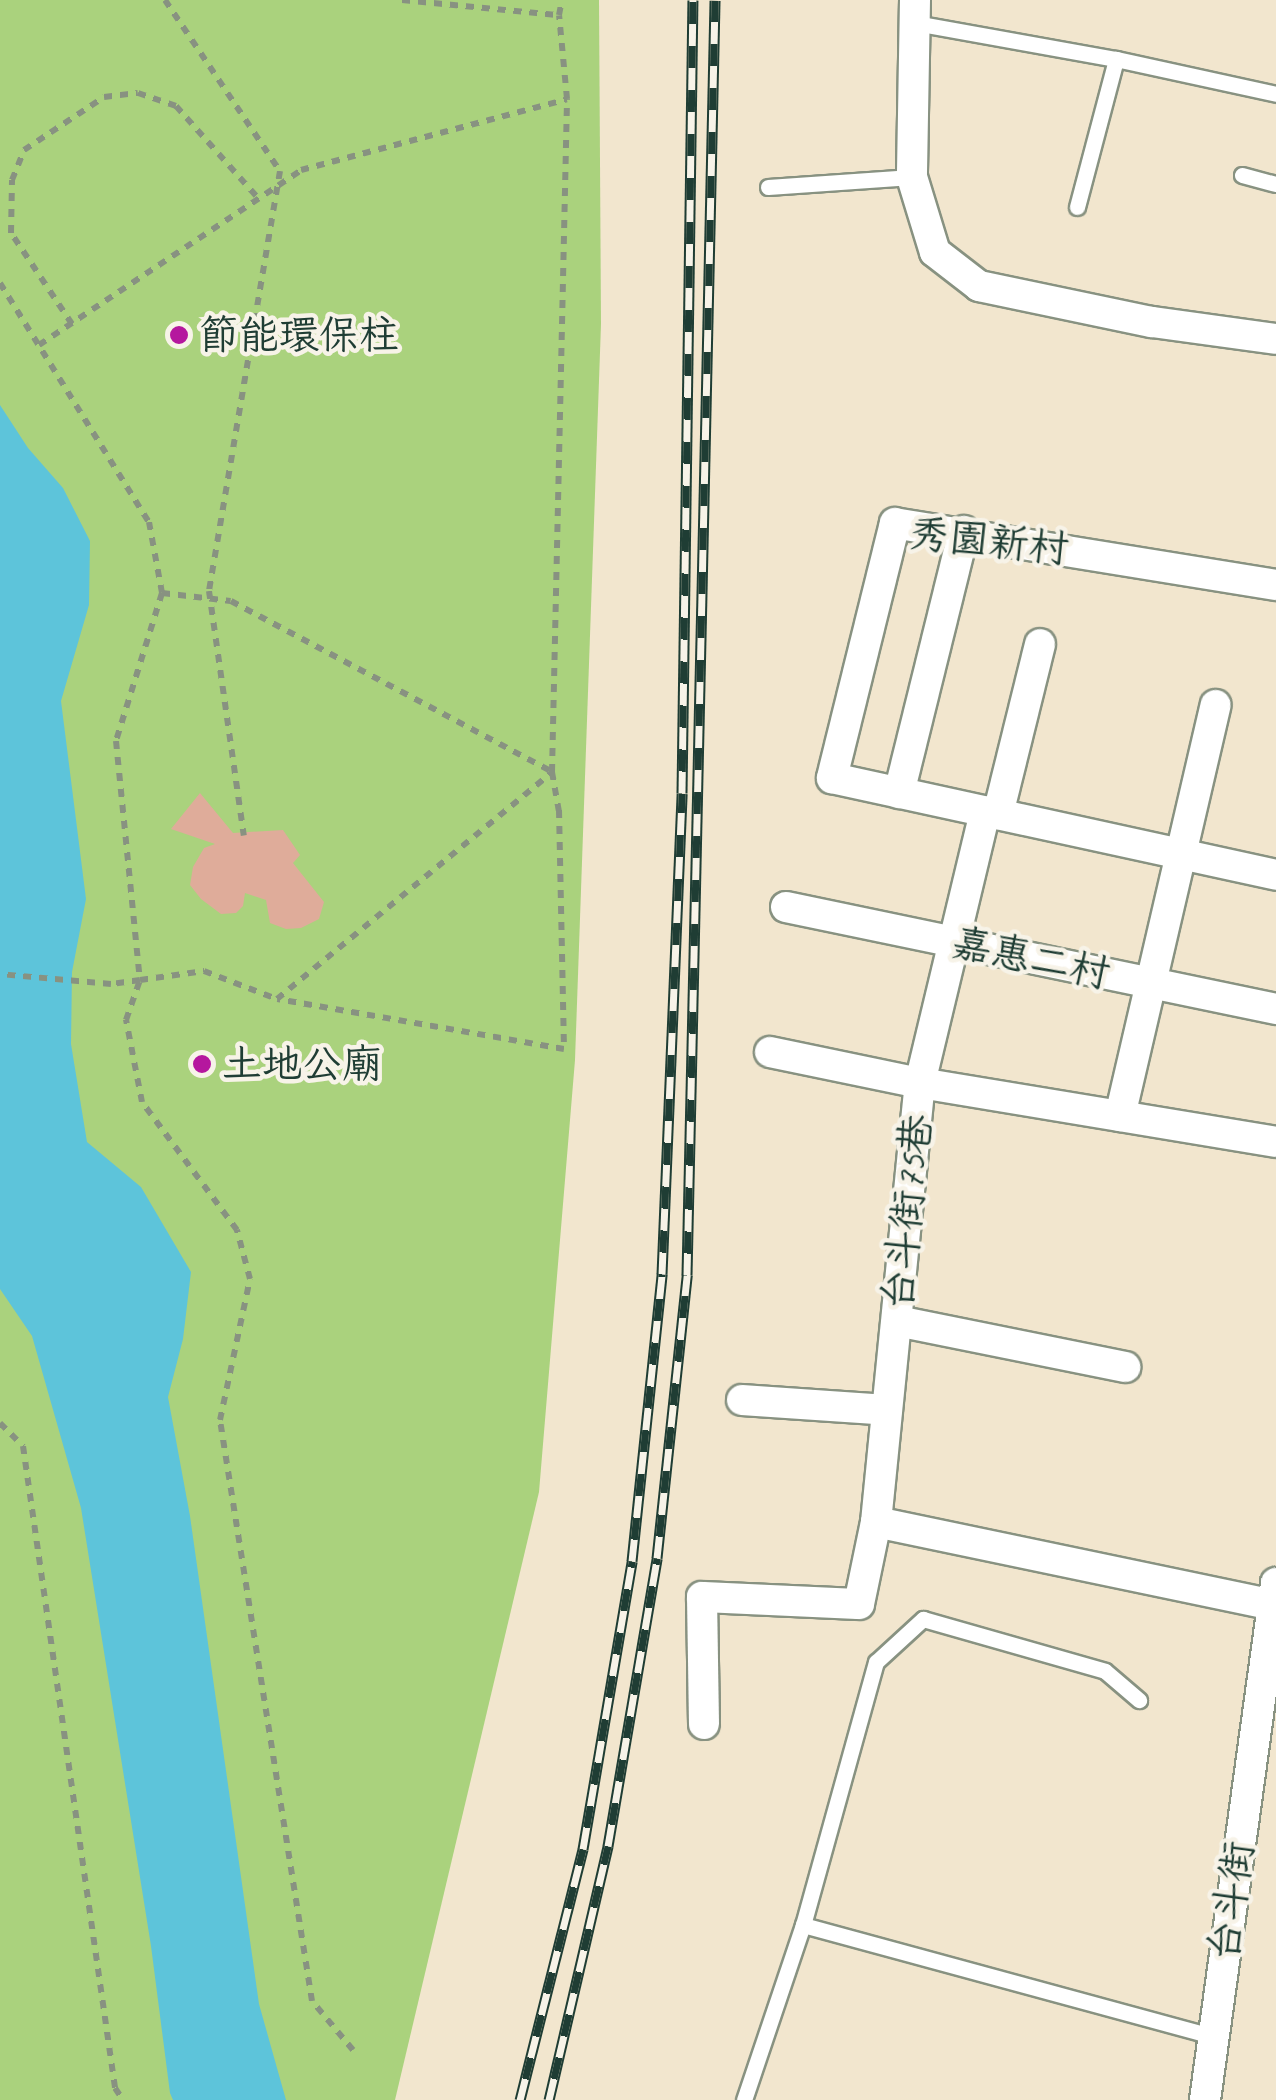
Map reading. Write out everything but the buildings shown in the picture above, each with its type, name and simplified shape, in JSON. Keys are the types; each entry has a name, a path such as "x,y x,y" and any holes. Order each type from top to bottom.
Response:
{"street":[{"path":"915,12 912,177 935,252 979,286 1152,322 1276,340"},
{"name":"秀園新村","path":"898,793 832,778 894,523 964,531 1276,585"},
{"path":"964,531 898,793 1276,875"},
{"path":"770,1052 920,1082 955,942 1040,644"},
{"path":"1120,1116 1216,704"},
{"name":"嘉惠二村","path":"786,907 1276,1009"},
{"name":"台斗街75巷","path":"704,1724 702,1597 859,1604 876,1522 920,1082 1276,1142"},
{"path":"896,1320 1125,1366"},
{"path":"742,1400 888,1410"},
{"path":"876,1522 1275,1598"},
{"name":"台斗街","path":"1205,2100 1275,1598"}],"lane":[{"path":"915,12 1276,94"},
{"path":"1077,207 1116,58"},
{"path":"1242,176 1276,184"},
{"path":"768,187 912,177"},
{"path":"744,2100 803,1925 876,1662 923,1619 1105,1671 1139,1700"},
{"path":"803,1925 1212,2036"}],"path":[{"path":"165,0 280,170 209,591 244,836"},
{"path":"402,0 559,15"},
{"path":"0,974 111,984 204,971 277,999 564,1049 559,810 552,772 567,99 559,15 562,0"},
{"path":"72,324 11,233 12,180 24,150 40,139 104,97 138,93 176,106 258,199"},
{"path":"39,345 302,170 567,99"},
{"path":"0,283 149,522 162,593 116,741 140,980 126,1020 142,1102 237,1230 250,1279 220,1420 312,2001 353,2050"},
{"path":"162,593 232,601 552,772"},
{"path":"277,999 552,772"},
{"path":"0,1423 23,1446 112,2068 123,2100"}],"green space":[{"path":"0,0 599,0 601,324 575,1060 539,1492 395,2100 0,2100"}],"water":[{"path":"0,405 28,448 63,488 90,541 89,605 61,701 86,899 72,972 71,1044 87,1142 141,1187 191,1272 183,1339 168,1397 190,1516 259,2004 286,2100 173,2100 170,2093 151,1946 81,1508 32,1336 0,1289"}],"railway":[{"path":"520,2100 583,1849 632,1561 662,1274 682,793 693,0"},
{"path":"549,2100 608,1846 657,1558 687,1275 715,0"}],"place":[{"name":"節能環保柱","path":"179,335"},
{"name":"土地公廟","path":"202,1064"}]}
